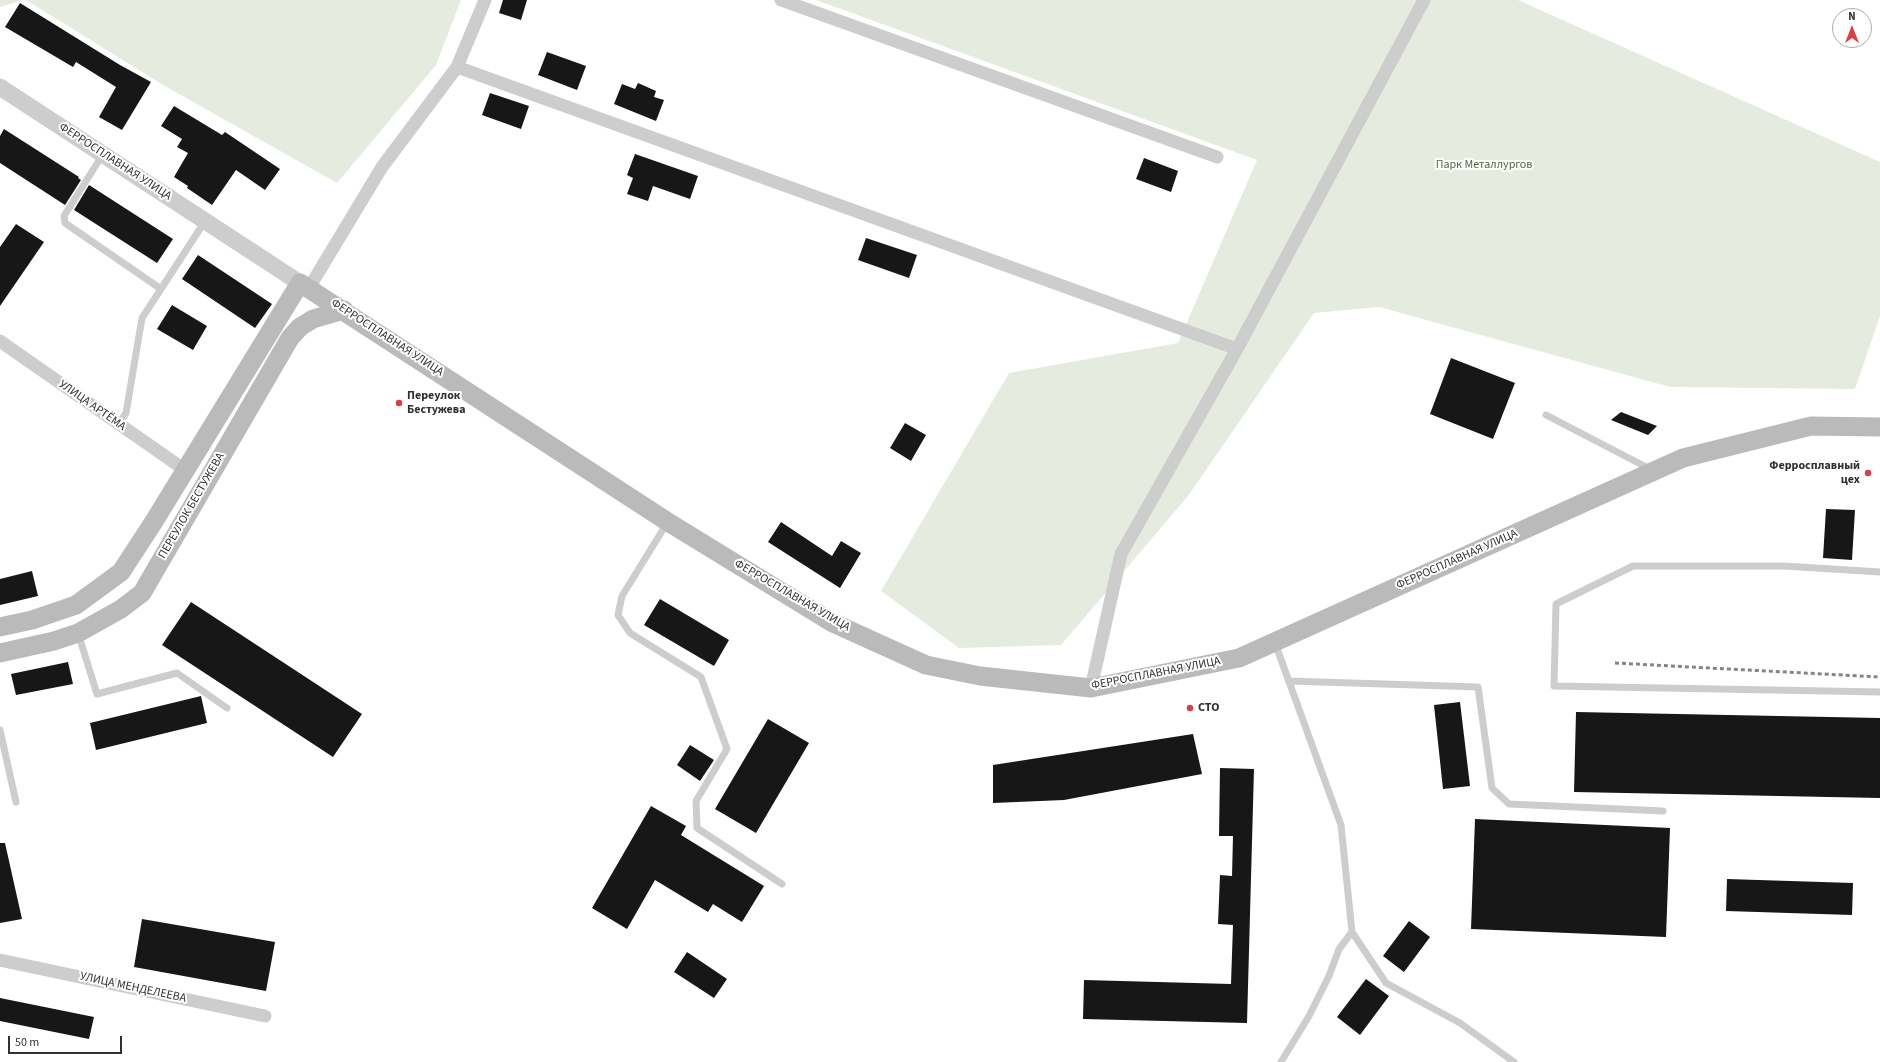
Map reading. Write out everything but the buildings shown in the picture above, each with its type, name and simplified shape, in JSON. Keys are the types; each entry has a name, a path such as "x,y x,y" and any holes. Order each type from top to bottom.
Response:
{"main road":[{"name":"ФЕРРОСПЛАВНАЯ УЛИЦА","path":"305,285 668,522 832,622 926,665 980,676 1091,688 1239,658 1683,458 1810,426 1880,427"},
{"name":"ПЕРЕУЛОК БЕСТУЖЕВА","path":"0,627 32,620 76,605 121,572 305,285"},
{"name":"ПЕРЕУЛОК БЕСТУЖЕВА","path":"0,653 54,642 78,633 121,609 142,593 290,338 300,327 313,319 344,310"}],"street":[{"path":"305,285 382,167 457,67 485,0"},
{"path":"780,0 1217,157"},
{"path":"1091,688 1121,554 1237,349 1424,0"},
{"path":"457,67 1237,349"},
{"name":"ФЕРРОСПЛАВНАЯ УЛИЦА","path":"0,87 305,285"},
{"name":"УЛИЦА АРТЁМА","path":"0,341 185,470"},
{"name":"УЛИЦА МЕНДЕЛЕЕВА","path":"0,960 265,1016"}],"lane":[{"path":"104,154 64,216 65,223 161,289"},
{"path":"119,424 126,413 142,318 206,221"},
{"path":"1546,415 1653,471"},
{"path":"668,522 622,596 618,615 630,633 701,677 727,749 696,801 697,828 782,884"},
{"path":"1880,572 1784,566 1633,566 1556,604 1554,686 1880,692"},
{"path":"78,633 97,694 178,673 227,708"},
{"path":"1275,642 1341,824 1352,932 1386,983 1460,1023 1514,1062"},
{"path":"1289,681 1478,687 1492,788 1509,804 1663,811"},
{"path":"0,730 16,802"},
{"path":"1281,1062 1310,1016 1329,976 1339,949 1352,932"}],"green space":[{"path":"0,0 23,0 0,7"},
{"path":"26,0 461,0 436,65 337,183 163,85"},
{"name":"Парк Металлургов","path":"816,0 1518,0 1880,162 1880,316 1855,389 1670,387 1379,307 1314,313 1188,496 1061,645 959,648 881,591 1009,373 1178,343 1257,160"}],"railway":[{"path":"1615,663 1880,677"}],"place":[{"name":"Переулок Бестужева","path":"399,403"},
{"name":"Ферросплавный цех","path":"1868,473"},
{"name":"СТО","path":"1190,708"}]}
